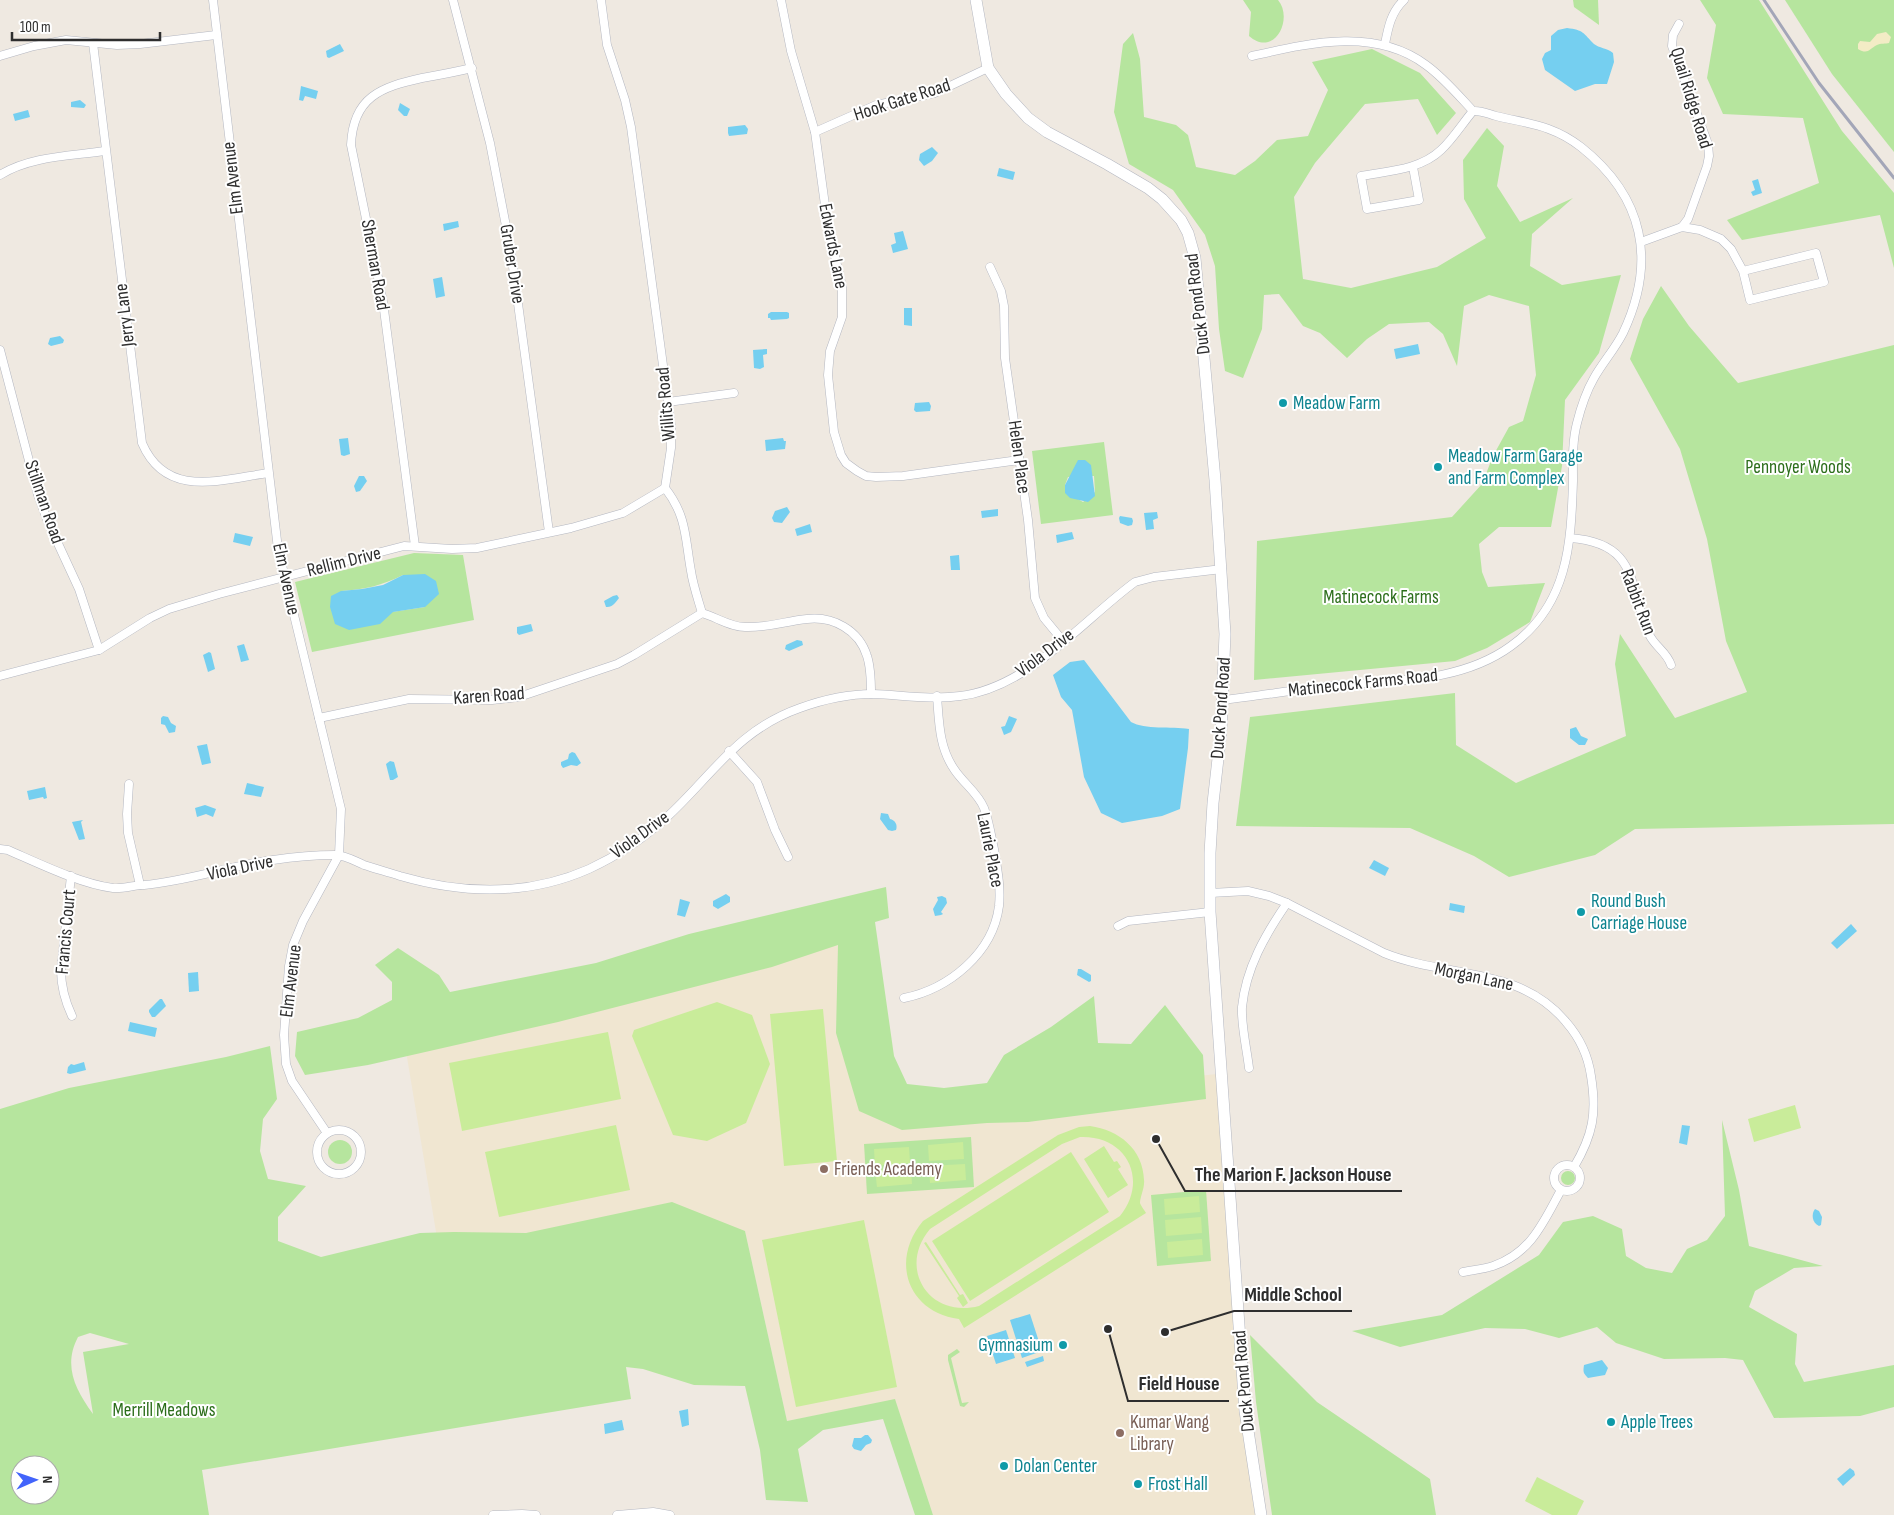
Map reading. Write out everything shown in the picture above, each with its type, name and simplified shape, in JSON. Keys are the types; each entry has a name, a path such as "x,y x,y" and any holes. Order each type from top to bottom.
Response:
{"street":[{"name":"Elm Avenue","path":"213,0 278,549 283,577 341,809 339,855 303,921 293,945 289,966 284,1035 286,1064 292,1082 326,1133"},
{"name":"Gruber Drive","path":"453,0 490,143 511,252 548,532"},
{"name":"Willits Road","path":"601,0 607,45 625,100 631,127 668,402 671,425 665,488"},
{"name":"Edwards Lane","path":"782,0 791,51 815,132 828,227 842,286 843,308 830,351 828,375 834,432 841,456 857,471 866,476 876,477 902,476 1019,460"},
{"name":"Duck Pond Road","path":"976,0 988,68 1006,94 1028,118 1047,132 1148,188 1173,210 1188,232 1195,258 1222,569 1225,634 1223,700 1213,803 1210,912 1245,1411 1260,1515"},
{"path":"1385,44 1390,22 1398,5 1404,0"},
{"name":"Quail Ridge Road","path":"1679,24 1673,35 1672,46 1708,144 1710,156 1688,219 1682,227"},
{"path":"0,56 34,46 66,40 93,43 140,44 216,35"},
{"path":"1252,56 1298,45 1357,40 1385,44 1410,54 1427,65 1473,111 1440,151 1413,167 1362,176 1367,209 1418,200 1413,167"},
{"name":"Jerry Lane","path":"93,43 139,429 146,454 154,465 165,474 186,482 201,482 268,473"},
{"name":"Sherman Road","path":"414,546 383,302 351,145 351,131 354,119 360,108 383,88 472,68"},
{"name":"Hook Gate Road","path":"815,132 876,105 935,93 988,68"},
{"name":"Matinecock Farms Road","path":"1223,700 1329,686 1414,680 1443,675 1485,661 1511,646 1535,626 1544,615 1564,569 1570,538 1576,425 1585,396 1594,378 1622,336 1631,315 1641,270 1641,242 1627,198 1615,180 1596,159 1570,139 1550,128 1479,110 1473,111"},
{"path":"0,175 8,170 29,163 105,151"},
{"path":"1641,242 1682,227 1700,230 1721,239 1731,249 1743,271 1750,300 1824,282 1816,253 1743,271"},
{"name":"Helen Place","path":"990,267 1001,292 1004,306 1006,358 1028,520 1035,598 1044,618 1063,641"},
{"name":"Stillman Road","path":"0,350 38,495 48,522 79,589 100,650"},
{"path":"668,402 734,394"},
{"path":"665,488 680,511 685,527 691,573 702,613 744,628 770,626 807,619 823,619 838,623 848,628 860,640 868,656 871,694"},
{"name":"Rellim Drive","path":"0,676 100,650 150,618 169,609 404,546 452,549 477,548 614,517 644,502 665,488"},
{"name":"Rabbit Run","path":"1570,538 1586,539 1600,544 1611,550 1621,559 1634,586 1650,637 1666,655 1670,665"},
{"name":"Viola Drive","path":"0,849 8,850 71,876 112,888 166,883 272,860 339,855 399,876 448,888 506,890 548,882 590,868 643,838 669,816 730,751 759,728 800,708 826,700 871,694 913,698 967,695 1006,682 1029,669 1135,582 1154,577 1222,569"},
{"name":"Karen Road","path":"319,718 409,699 492,700 519,697 617,664 702,613"},
{"name":"Laurie Place","path":"904,998 920,995 945,983 973,959 990,933 998,908 999,876 984,809 971,789 954,770 944,751 940,737 937,696"},
{"path":"730,751 757,782 775,830 788,857"},
{"path":"129,784 128,833 140,885"},
{"name":"Francis Court","path":"71,876 61,982 72,1016"},
{"name":"Morgan Lane","path":"1210,893 1248,891 1269,896 1287,903 1384,954 1417,965 1504,981 1527,989 1562,1016 1575,1032 1590,1064 1595,1108 1592,1128 1586,1148 1574,1167"},
{"path":"1249,1068 1242,1009 1248,973 1265,936 1287,903"},
{"path":"1118,926 1128,921 1210,912"},
{"path":"337,1130 344,1131 356,1139 360,1145 359,1159 350,1170 337,1174 330,1172 320,1162 317,1148 326,1133 337,1130"},
{"path":"1562,1166 1574,1167 1580,1174 1580,1183 1570,1192 1561,1190 1554,1182 1556,1171 1562,1166"},
{"path":"1463,1272 1502,1262 1528,1245 1537,1234 1561,1190"},
{"path":"617,1515 653,1512 670,1515"},
{"path":"493,1515 536,1515"}],"shaded area":[{"name":"Friends Academy","path":"869,897 889,1057 910,1106 1217,1074 1241,1416 1255,1515 933,1515 895,1400 787,1421 745,1231 441,1262 400,1015"}],"green space":[{"path":"1243,0 1278,0 1284,17 1279,33 1273,39 1266,42 1258,42 1249,36 1251,12"},
{"path":"1573,0 1598,0 1599,25 1574,7"},
{"path":"1700,0 1759,0 1842,131 1894,193 1894,268 1880,215 1742,240 1727,220 1819,183 1803,118 1723,114 1707,78 1716,25"},
{"path":"1785,0 1894,0 1894,152 1832,74"},
{"name":"Matinecock Farms","path":"1133,33 1140,59 1144,117 1176,125 1188,135 1196,167 1235,175 1255,161 1277,140 1308,136 1328,90 1312,62 1372,49 1420,73 1456,113 1437,135 1418,99 1365,104 1315,163 1294,197 1303,279 1351,288 1437,267 1486,238 1464,199 1463,160 1487,128 1504,146 1497,186 1520,222 1573,198 1532,234 1530,266 1562,285 1621,275 1599,353 1565,400 1562,466 1551,527 1499,527 1479,544 1482,572 1488,587 1545,583 1530,622 1487,648 1455,661 1254,680 1257,541 1452,517 1482,484 1493,456 1509,427 1523,421 1536,375 1529,306 1489,295 1464,306 1457,366 1443,334 1429,322 1389,324 1367,339 1347,358 1320,333 1303,326 1279,294 1264,295 1262,329 1243,378 1225,371 1219,329 1215,266 1205,235 1173,190 1129,164 1114,112 1123,44"},
{"name":"Pennoyer Woods","path":"1661,286 1689,326 1738,383 1894,345 1894,824 1635,829 1595,855 1509,877 1474,856 1410,828 1236,826 1250,717 1455,693 1456,745 1516,783 1626,736 1615,664 1620,634 1675,718 1747,692 1726,641 1707,539 1680,449 1630,359 1643,319"},
{"path":"1104,442 1113,515 1041,524 1032,451","holes":["1094,476 1095,492 1083,502 1076,498 1065,485 1068,477"]},
{"path":"414,553 463,555 474,620 312,652 295,582","holes":["403,575 425,607 392,612 341,591 373,586"]},
{"path":"886,887 889,918 875,922 894,1056 907,1084 944,1088 987,1083 1004,1055 1051,1027 1094,996 1098,1043 1131,1044 1165,1005 1203,1055 1206,1099 1028,1122 987,1123 902,1130 859,1111 836,1033 838,945 772,967 558,1022 368,1065 305,1075 295,1056 297,1032 358,1018 392,1000 392,982 375,965 398,948 439,975 450,992 596,963 689,934"},
{"path":"717,1002 752,1015 770,1064 746,1123 707,1141 673,1135 632,1036 634,1030"},
{"path":"823,1009 837,1161 784,1166 770,1014"},
{"path":"608,1032 621,1099 462,1131 449,1063"},
{"name":"Merrill Meadows","path":"270,1046 277,1099 263,1119 260,1151 268,1179 306,1186 278,1217 278,1241 321,1257 420,1233 526,1233 672,1202 745,1231 787,1421 895,1399 933,1515 915,1515 883,1419 823,1430 798,1449 808,1502 766,1500 760,1450 745,1386 694,1385 643,1369 626,1367 631,1399 202,1470 209,1515 0,1515 0,1109 69,1088 226,1057","holes":["90,1333 129,1344 83,1352 93,1414 76,1386 71,1368 71,1358 78,1337"]},
{"path":"1795,1105 1801,1128 1754,1142 1748,1119"},
{"path":"1722,1120 1739,1190 1749,1246 1823,1266 1794,1268 1755,1291 1749,1307 1797,1334 1795,1364 1804,1382 1894,1365 1894,1407 1860,1416 1774,1418 1743,1360 1725,1358 1664,1359 1616,1343 1597,1327 1559,1338 1525,1329 1485,1328 1400,1347 1352,1331 1442,1315 1539,1255 1563,1222 1593,1216 1622,1229 1626,1256 1646,1268 1672,1273 1687,1249 1707,1240 1725,1216"},
{"path":"616,1125 630,1190 499,1217 485,1152"},
{"path":"1090,1126 1111,1132 1128,1143 1134,1150 1143,1169 1144,1183 1140,1203 1146,1213 964,1328 959,1319 941,1314 927,1306 916,1295 909,1282 906,1267 907,1252 913,1236 923,1221 1058,1135 1079,1127","holes":["1080,1137 1096,1138 1110,1143 1121,1152 1128,1162 1133,1188 1129,1202 1120,1216 979,1306 961,1308 946,1305 933,1298 923,1287 918,1274 917,1259 921,1244 930,1229 1062,1144"]},
{"path":"971,1137 974,1187 867,1194 864,1144"},
{"path":"340,1140 345,1141 351,1147 351,1157 345,1163 340,1164 335,1163 329,1157 328,1152 329,1147 335,1141"},
{"path":"963,1142 964,1159 929,1161 928,1145"},
{"path":"1104,1146 1114,1162 1117,1161 1121,1167 1118,1169 1128,1185 1108,1198 1084,1159"},
{"path":"909,1147 910,1163 875,1166 874,1149"},
{"path":"1071,1152 1109,1212 970,1301 932,1241"},
{"path":"965,1164 966,1180 930,1183 929,1166"},
{"path":"911,1168 912,1184 877,1187 875,1170"},
{"path":"1565,1171 1571,1171 1575,1178 1571,1185 1565,1185 1561,1181 1561,1175"},
{"path":"1206,1190 1211,1261 1157,1266 1151,1195"},
{"path":"1199,1196 1200,1212 1165,1215 1164,1199"},
{"path":"1201,1217 1202,1233 1166,1236 1165,1220"},
{"path":"864,1220 897,1387 796,1407 762,1240"},
{"path":"1202,1239 1203,1255 1168,1258 1167,1242"},
{"path":"926,1242 960,1295 963,1294 968,1303 963,1307 957,1298 959,1296 924,1243"},
{"path":"1250,1335 1317,1402 1430,1479 1436,1515 1272,1515 1256,1402"},
{"path":"957,1349 960,1352 951,1358 962,1403 969,1402 964,1407 960,1406 948,1360 948,1355"},
{"path":"1537,1477 1584,1501 1577,1515 1552,1515 1525,1501"}],"sand":[{"path":"1886,32 1891,37 1889,43 1878,44 1868,51 1858,49 1860,41 1870,42 1877,34"}],"water":[{"path":"1567,28 1580,31 1594,44 1613,53 1614,62 1607,84 1595,84 1575,91 1545,70 1542,59 1545,53 1551,50 1551,36 1558,30"},
{"path":"340,44 344,51 329,58 327,57 326,51"},
{"path":"301,86 318,91 316,99 305,96 303,101 299,100"},
{"path":"80,100 86,105 84,108 71,107 71,102"},
{"path":"400,103 410,109 407,116 404,116 398,110"},
{"path":"28,110 30,117 15,121 13,114"},
{"path":"745,125 748,129 747,134 729,136 728,127"},
{"path":"932,147 938,153 932,161 924,166 919,160 920,154"},
{"path":"999,168 1015,172 1013,180 997,176"},
{"path":"1758,179 1762,193 1753,196 1751,192 1755,190 1752,181"},
{"path":"458,221 459,227 444,231 443,224"},
{"path":"903,231 908,249 893,253 891,245 896,243 894,233"},
{"path":"442,277 445,296 436,298 433,279"},
{"path":"904,308 912,308 912,326 904,325"},
{"path":"771,312 787,312 789,313 789,318 771,320 768,318 768,314"},
{"path":"60,336 64,340 63,343 51,346 48,344 50,338"},
{"path":"1418,344 1420,354 1396,359 1394,349"},
{"path":"767,349 767,354 763,355 764,367 760,369 754,368 753,350"},
{"path":"929,402 931,406 930,411 916,412 914,410 915,403"},
{"path":"348,438 350,454 344,456 341,455 339,439"},
{"path":"783,438 786,441 785,449 766,451 765,440"},
{"path":"1078,460 1085,460 1091,465 1095,496 1088,502 1070,498 1065,493 1065,485"},
{"path":"359,476 364,476 367,481 360,491 356,492 354,486"},
{"path":"787,507 790,512 782,523 774,522 772,518 775,511"},
{"path":"998,509 998,516 982,518 981,511"},
{"path":"1157,512 1158,518 1153,520 1154,529 1146,530 1144,513"},
{"path":"1120,516 1132,518 1132,525 1128,526 1120,523"},
{"path":"810,524 812,532 797,536 795,529"},
{"path":"1072,532 1074,539 1057,543 1056,535"},
{"path":"235,533 253,537 250,546 233,542"},
{"path":"959,555 960,570 951,570 950,556"},
{"path":"425,574 436,581 439,594 425,607 393,612 380,624 349,630 335,624 330,607 331,596 341,591 383,585 403,575"},
{"path":"617,595 619,598 615,603 610,607 606,607 604,601"},
{"path":"531,624 533,631 519,635 517,633 517,627"},
{"path":"797,640 802,641 803,645 789,651 785,649 786,645"},
{"path":"244,644 249,660 241,662 237,646"},
{"path":"211,653 215,669 208,672 203,655"},
{"path":"1084,660 1131,722 1151,727 1189,729 1180,809 1162,816 1122,823 1101,813 1084,777 1072,710 1061,697 1053,675 1070,662"},
{"path":"163,716 168,717 171,723 176,726 175,732 169,733 165,725 161,724"},
{"path":"1009,716 1017,719 1011,732 1004,735 1001,727 1005,726"},
{"path":"1576,727 1581,736 1588,739 1585,745 1579,745 1570,738 1570,729"},
{"path":"207,744 211,763 202,765 197,746"},
{"path":"575,753 581,763 577,766 571,765 563,768 561,762 568,759 569,754"},
{"path":"390,761 394,762 398,777 393,780 390,780 386,764"},
{"path":"247,783 264,787 261,797 244,794"},
{"path":"45,787 47,798 29,800 27,791"},
{"path":"205,805 216,809 213,817 206,814 197,817 195,808"},
{"path":"881,813 888,814 890,819 896,823 896,830 888,830 880,819"},
{"path":"83,820 81,822 85,839 79,840 72,822"},
{"path":"1374,860 1389,868 1385,876 1369,868"},
{"path":"726,894 730,897 730,902 718,909 713,906 713,901"},
{"path":"942,896 946,898 947,903 941,912 943,914 935,916 933,909 938,900 937,897"},
{"path":"680,899 690,902 685,917 677,915"},
{"path":"1450,903 1465,906 1464,913 1449,910"},
{"path":"1851,924 1857,931 1837,949 1831,943"},
{"path":"1078,969 1091,975 1091,981 1089,982 1077,975"},
{"path":"198,972 199,991 189,992 188,973"},
{"path":"162,999 166,1006 155,1017 152,1017 149,1010"},
{"path":"130,1022 157,1028 155,1037 128,1031"},
{"path":"84,1062 86,1070 67,1073 68,1067 71,1064"},
{"path":"1682,1125 1690,1126 1687,1145 1679,1143"},
{"path":"1815,1209 1819,1211 1822,1217 1821,1225 1819,1226 1813,1218"},
{"path":"1030,1314 1042,1351 1022,1358 1010,1320"},
{"path":"1006,1330 1015,1358 996,1364 987,1336"},
{"path":"1043,1356 1044,1361 1027,1367 1025,1362"},
{"path":"1602,1360 1608,1368 1605,1375 1588,1378 1584,1372 1584,1365"},
{"path":"688,1409 689,1425 682,1427 679,1411"},
{"path":"622,1420 624,1430 605,1434 604,1424"},
{"path":"868,1435 872,1440 871,1443 866,1445 861,1451 854,1449 852,1446 854,1438 861,1438"},
{"path":"1850,1468 1854,1471 1855,1475 1843,1486 1837,1479"}],"railway":[{"path":"1764,0 1819,83 1894,178"}],"place":[{"name":"Meadow Farm","path":"1283,403"},
{"name":"Meadow Farm Garage and Farm Complex","path":"1438,467"},
{"name":"Round Bush Carriage House","path":"1581,912"},
{"name":"The Marion F. Jackson House","path":"1156,1139"},
{"name":"Friends Academy","path":"824,1169"},
{"name":"Field House","path":"1108,1329"},
{"name":"Middle School","path":"1165,1332"},
{"name":"Gymnasium","path":"1063,1345"},
{"name":"Apple Trees","path":"1611,1422"},
{"name":"Kumar Wang Library","path":"1120,1433"},
{"name":"Dolan Center","path":"1004,1466"},
{"name":"Frost Hall","path":"1138,1484"}]}
